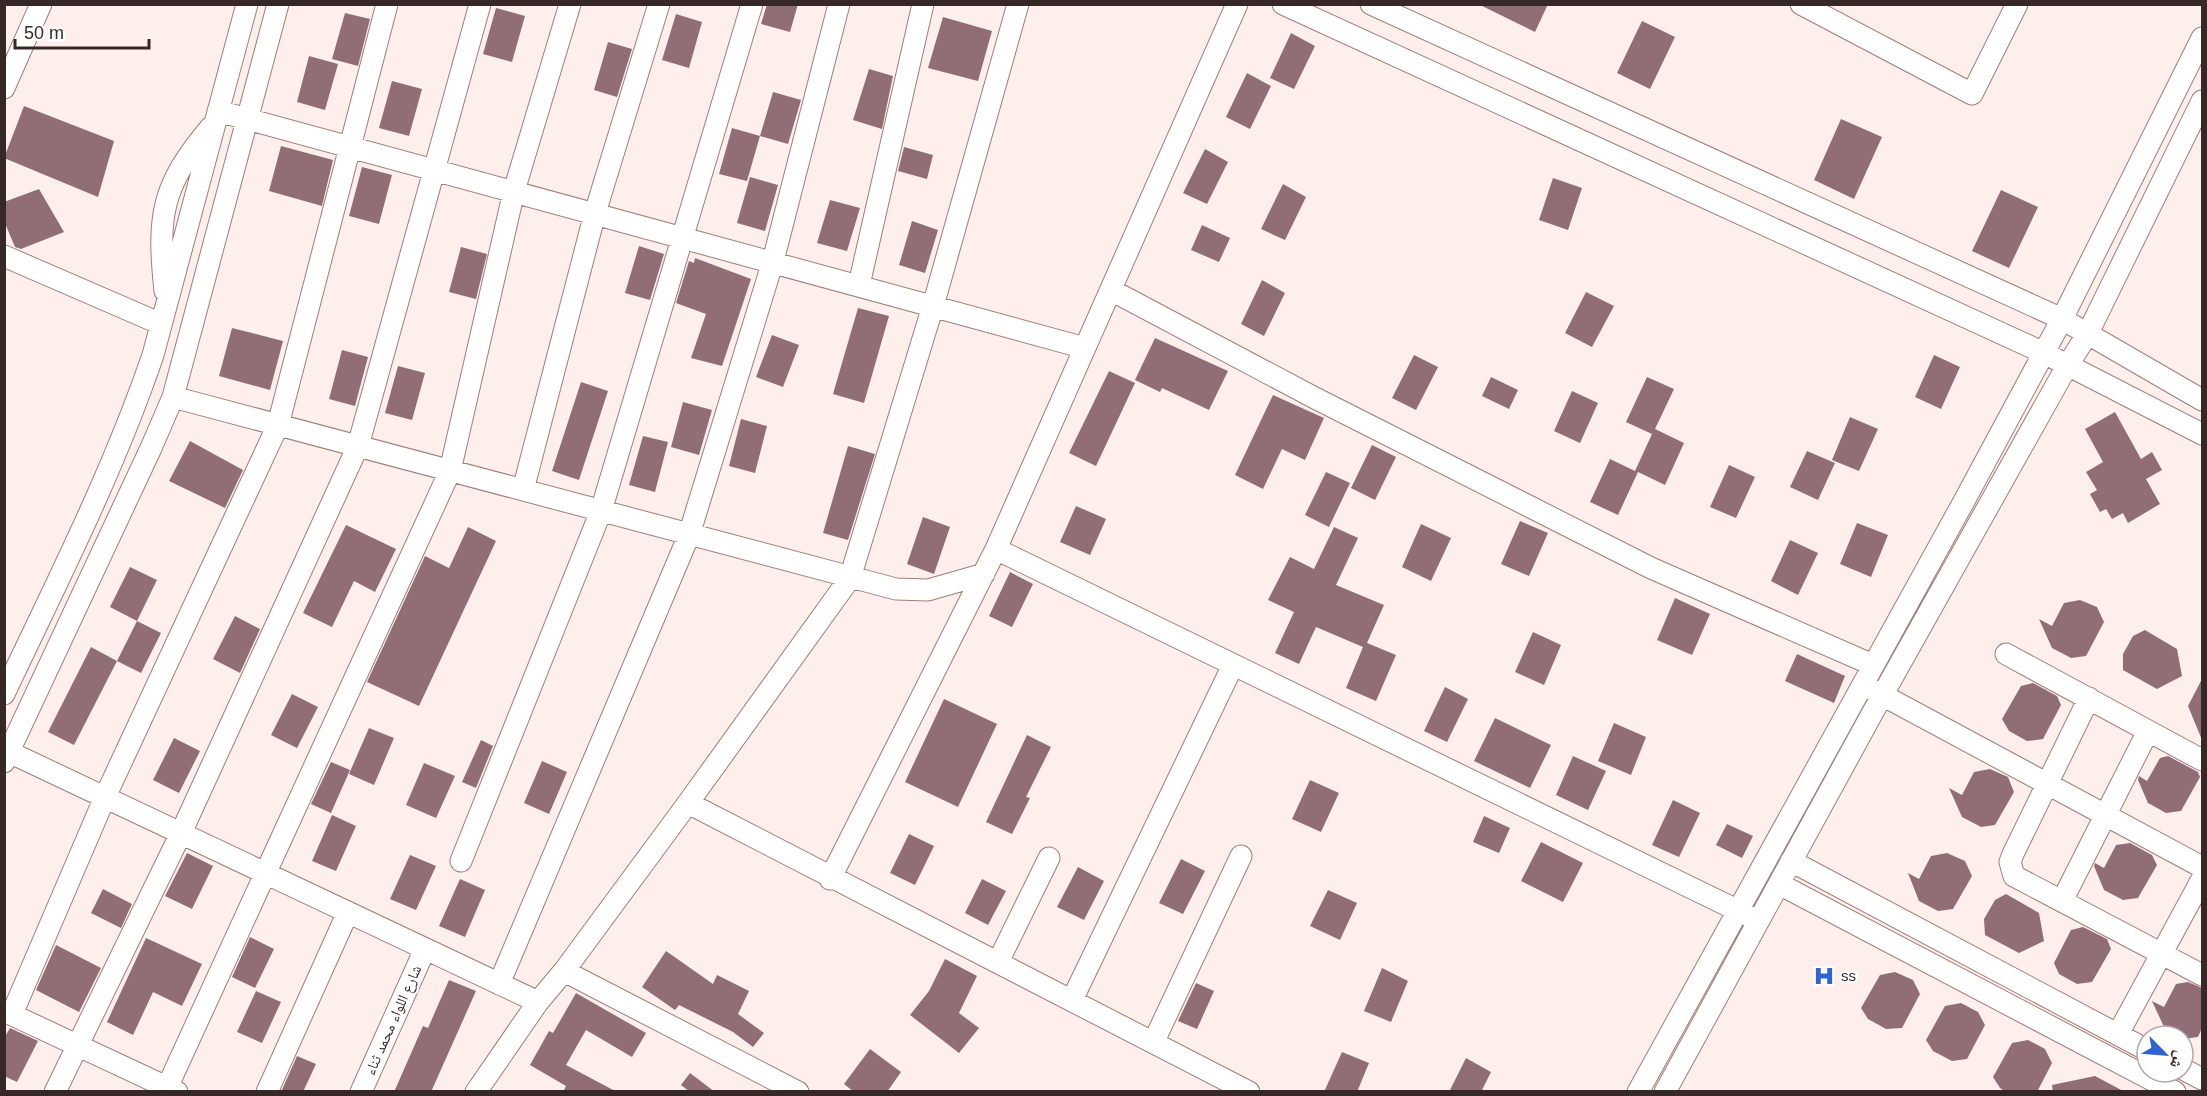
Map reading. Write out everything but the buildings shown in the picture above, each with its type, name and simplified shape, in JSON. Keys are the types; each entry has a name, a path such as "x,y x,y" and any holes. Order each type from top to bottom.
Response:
{"street":[{"path":"4,88 41,4"},
{"path":"4,694 76,540 138,399 164,314 247,4"},
{"path":"278,4 173,396 7,757 105,797 538,1002"},
{"path":"387,4 278,425 105,797 8,1013 79,1044 170,1090 264,873 450,471 514,191 570,4"},
{"path":"55,1092 181,833 358,446 480,4"},
{"path":"523,490 595,213 659,4"},
{"path":"461,861 601,511 685,237 752,4"},
{"path":"500,984 689,535 773,261 839,4"},
{"path":"859,285 923,4"},
{"path":"476,1092 538,1002 564,971 688,803 850,578 933,306 1018,4"},
{"path":"830,879 996,549 1237,4"},
{"path":"1283,4 2042,352 2202,434"},
{"path":"1371,4 2062,319 2202,400"},
{"path":"1801,4 1972,94 2017,4"},
{"path":"1638,1092 2062,319 2202,38"},
{"path":"1665,1092 1882,695 2067,366 2087,335 2202,101"},
{"path":"216,116 248,120 350,147 434,172 685,237 1085,348"},
{"path":"4,256 164,314"},
{"path":"1111,290 1313,398 1651,568 1873,664"},
{"path":"173,396 896,589 927,590 984,573"},
{"path":"76,540 102,553"},
{"path":"996,549 1759,921"},
{"path":"2006,654 2202,760"},
{"path":"1072,1000 1233,665"},
{"path":"1862,684 2202,867"},
{"path":"2089,699 2013,854 2011,868 2014,876 2202,975"},
{"path":"2062,902 2148,731"},
{"path":"688,803 830,879 1154,1041 1249,1092"},
{"path":"1154,1041 1241,856"},
{"path":"998,962 1049,858"},
{"path":"1791,861 2135,1043"},
{"path":"2118,1034 2202,879"},
{"path":"1779,884 2175,1092"},
{"path":"267,1092 348,912"},
{"name":"شارع اللواء محمد ثناء","path":"361,1092 425,949"},
{"path":"564,971 798,1092"}],"place":[{"name":"ss","path":"1824,976"}]}
